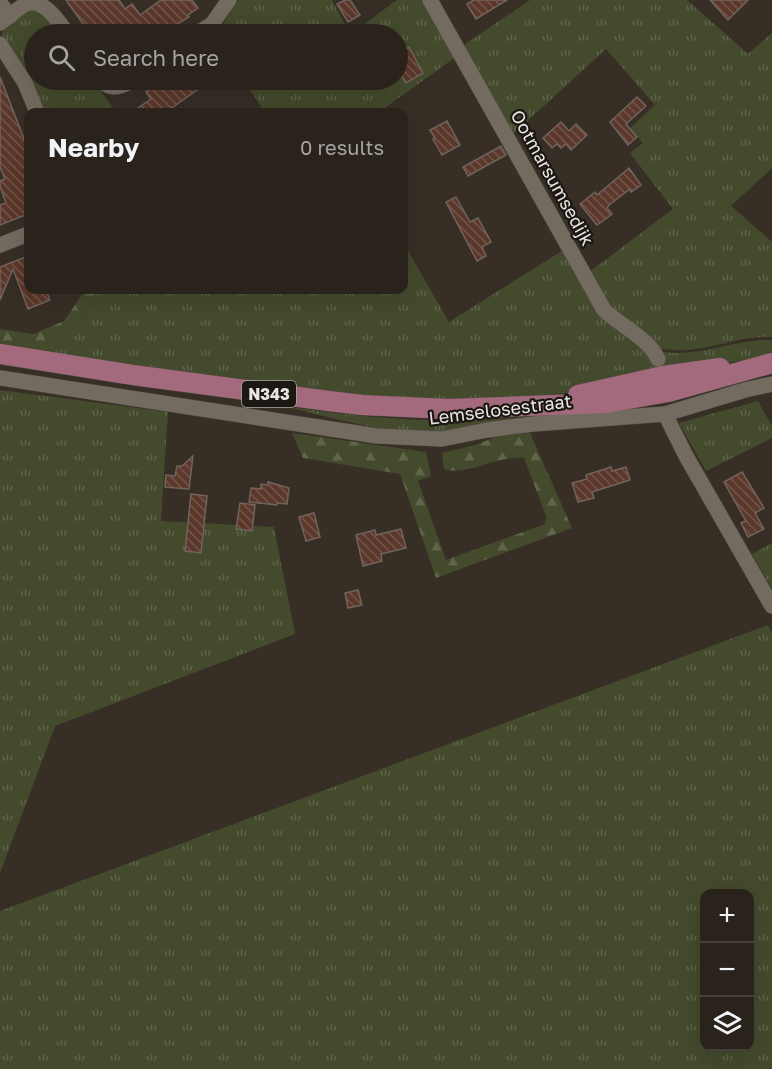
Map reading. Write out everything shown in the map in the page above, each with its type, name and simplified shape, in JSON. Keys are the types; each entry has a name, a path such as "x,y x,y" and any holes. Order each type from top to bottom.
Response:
{"main road":[{"name":"N343","path":"0,354 133,375 362,405 449,409 606,403 649,396 721,379 769,364"}],"street":[{"path":"212,24 229,0"},
{"name":"Ootmarsumsedijk","path":"430,0 604,310 648,344 658,359"},
{"path":"0,3 5,20 28,3 35,2 47,6 60,24"},
{"path":"0,44 24,81"},
{"path":"28,90 34,108"},
{"path":"0,245 24,236"},
{"name":"Lemselosestraat","path":"0,378 376,436 426,440 533,424 665,414 772,384"},
{"path":"665,414 686,456 772,606"}],"green space":[{"path":"238,0 332,0 345,24 223,24"},
{"path":"397,0 426,0 457,56 385,108 262,108 250,90 408,90 408,24 365,24"},
{"path":"530,0 687,0 748,54 772,33 772,168 731,206 772,242 772,337 743,339 689,350 674,350 658,348 618,318 588,273 673,209 630,153 643,143 630,128 655,105 606,49 511,136 461,47"},
{"path":"38,8 52,24 24,24 24,76 2,35 11,21 27,11"},
{"path":"31,90 100,90 113,108 41,108"},
{"path":"565,249 633,338 657,365 659,374 587,390 535,397 495,400 379,399 50,355 67,331 76,323 95,294 408,294 408,251 449,322"},
{"path":"82,294 95,294 50,355 0,348 0,329 33,334 64,321"},
{"path":"758,340 772,340 772,354 665,372 660,355 664,352 692,352"},
{"path":"0,390 168,412 161,521 274,527 295,634 55,726 0,873"},
{"path":"758,401 772,426 772,438 706,471 679,423"},
{"path":"283,406 401,419 460,421 520,417 457,430 418,432 379,428"},
{"path":"292,433 426,452 431,476 418,481 446,560 545,524 546,516 524,458 513,458 462,470 444,469 442,453 475,445 498,436 530,433 572,528 436,578 400,474 303,458"},
{"path":"772,543 772,589 752,554"},
{"path":"768,625 772,633 772,1069 0,1069 0,911"}],"building":[{"path":"66,0 119,0 125,9 132,4 140,15 161,0 192,0 198,8 177,24 83,24"},
{"path":"350,0 360,15 348,22 337,4"},
{"path":"474,0 507,0 476,19 467,4"},
{"path":"710,0 748,0 728,20"},
{"path":"408,48 423,73 408,82"},
{"path":"0,77 24,139 24,216 0,225 0,205 6,203 0,186 0,181 5,179 0,167"},
{"path":"149,90 197,90 172,108 138,108 151,99 146,92"},
{"path":"637,97 646,106 626,124 637,137 628,145 610,122"},
{"path":"447,121 460,145 442,155 430,130"},
{"path":"561,122 569,131 576,124 587,135 571,150 566,144 561,148 557,144 552,148 543,138"},
{"path":"501,146 506,155 468,176 463,167"},
{"path":"629,168 641,185 631,192 630,189 609,205 607,208 612,214 597,225 580,204 595,192 597,195"},
{"path":"456,197 470,222 478,218 491,242 482,247 486,256 477,261 446,202"},
{"path":"24,258 24,294 48,294 50,300 28,309 13,269 0,300 0,267"},
{"path":"193,456 189,489 165,487 166,475 175,476 177,466 182,466"},
{"path":"611,467 612,471 626,467 630,480 592,492 594,498 578,502 572,483 587,479 586,475"},
{"path":"742,472 764,508 755,513 764,529 748,537 741,523 746,521 724,482"},
{"path":"268,482 289,488 287,504 249,502 251,488 261,489 261,484 268,485"},
{"path":"191,494 207,496 201,553 185,551"},
{"path":"240,503 255,505 252,531 236,529"},
{"path":"314,513 320,537 306,541 299,517"},
{"path":"401,529 406,548 381,554 382,561 363,566 356,535 375,530 376,535"},
{"path":"358,590 362,605 348,608 345,593"}]}
